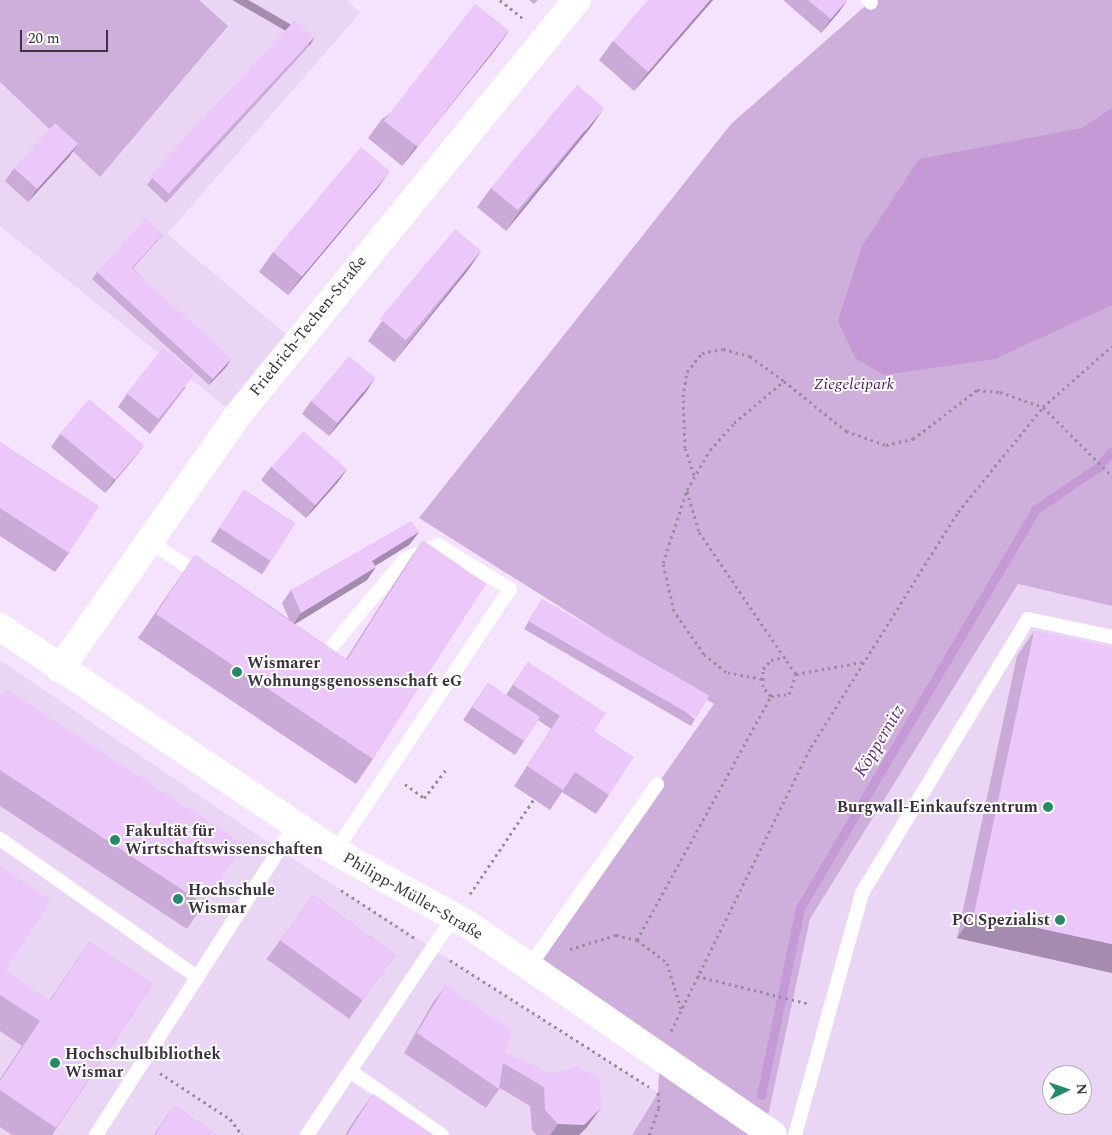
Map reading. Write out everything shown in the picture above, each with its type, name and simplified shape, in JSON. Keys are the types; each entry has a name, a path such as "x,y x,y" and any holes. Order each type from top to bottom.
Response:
{"street":[{"name":"Friedrich-Techen-Straße","path":"60,670 147,540 294,342 544,36 577,0"},
{"name":"Philipp-Müller-Straße","path":"0,627 60,670 335,851 460,908 528,967 768,1131"}],"lane":[{"path":"147,540 212,582"},
{"path":"308,646 324,656 404,560 438,545 510,589 390,773 335,851"},
{"path":"795,1135 862,893 1028,619 1112,637"},
{"path":"528,967 657,785"},
{"path":"96,1135 296,824"},
{"path":"0,839 197,977"},
{"path":"308,1135 460,908"},
{"path":"350,1071 442,1135"}],"path":[{"path":"500,0 544,36"},
{"path":"649,1135 659,1108 660,1058 697,976 811,747 862,662 958,512 1043,407 1112,346"},
{"path":"694,474 684,448 683,397 687,372 702,353 724,349 750,356 846,431 886,445 913,439 977,390 1000,392 1043,407 1102,469 1112,476"},
{"path":"762,679 726,672 704,654 674,611 663,563 694,474 734,423 784,382"},
{"path":"687,490 699,532 787,657 796,674 788,694 770,696"},
{"path":"762,679 771,660 787,657"},
{"path":"796,674 862,662"},
{"path":"762,679 770,696"},
{"path":"637,940 770,696"},
{"path":"390,773 424,798 448,768"},
{"path":"460,908 534,800"},
{"path":"528,967 594,938 616,935 637,940 667,964 681,1009"},
{"path":"697,976 790,999"},
{"path":"143,1061 230,1119 242,1135"}],"shaded area":[{"path":"0,0 347,0 360,13 167,234 294,341 237,416 0,226"},
{"path":"1112,108 1112,305 995,359 884,375 855,358 838,321 862,246 919,159 1082,128"},
{"path":"1018,584 1112,606 1112,1135 774,1135 763,1128 810,919"},
{"name":"Hochschule Wismar","path":"0,660 279,850 658,1093 632,1135 0,1135"}],"green space":[{"path":"0,0 199,0 228,26 100,177 0,82"},
{"name":"Ziegeleipark","path":"872,0 1112,0 1112,606 1018,584 810,919 764,1135 632,1135 658,1093 660,1058 529,967 714,704 419,518 731,124"}],"building":[{"path":"648,0 710,0 648,72 613,41"},
{"path":"808,0 847,0 831,19"},
{"path":"475,4 509,30 418,147 384,121"},
{"path":"295,20 314,38 169,194 150,176"},
{"path":"577,85 604,107 518,210 491,188"},
{"path":"55,123 78,144 37,189 14,168"},
{"path":"361,147 390,171 302,276 273,252"},
{"path":"146,218 163,234 132,268 231,359 213,379 97,272"},
{"path":"455,229 481,251 406,340 380,319"},
{"path":"163,348 195,374 158,419 126,393"},
{"path":"349,356 375,378 337,423 311,401"},
{"path":"89,399 144,445 115,480 60,433"},
{"path":"303,431 347,469 315,505 272,467"},
{"path":"0,442 99,506 69,553 0,508"},
{"path":"244,490 295,523 271,561 219,528"},
{"path":"411,521 419,532 372,561 376,567 301,613 291,590"},
{"path":"423,540 486,584 373,759 156,614 195,555 347,660"},
{"path":"542,599 709,696 696,718 529,622"},
{"name":"Burgwall-Einkaufszentrum","path":"1034,631 1112,647 1112,944 974,914"},
{"path":"528,662 606,713 594,731 563,711 560,716 513,685"},
{"path":"488,683 540,717 524,741 472,707"},
{"path":"6,689 244,845 204,904 0,770 0,698"},
{"path":"563,711 634,757 609,795 575,772 563,790 527,766"},
{"name":"Hochschulbibliothek Wismar","path":"0,866 51,901 5,971 50,1001 89,942 153,984 56,1128 0,1090 0,1081 40,1021 0,995"},
{"path":"313,895 396,955 363,1000 280,940"},
{"path":"446,985 512,1031 505,1052 551,1074 579,1066 600,1081 601,1108 584,1125 558,1124 545,1110 544,1087 503,1063 499,1089 417,1033"},
{"path":"373,1094 433,1135 347,1135"},
{"path":"174,1105 217,1135 155,1135"}],"waterway":[{"name":"Köppernitz","path":"761,1095 800,908 1035,510 1098,467 1112,451"}],"place":[{"name":"Wismarer Wohnungsgenossenschaft eG","path":"237,672"},
{"name":"Burgwall-Einkaufszentrum","path":"1048,807"},
{"name":"Fakultät für Wirtschaftswissenschaften","path":"115,840"},
{"name":"Hochschule Wismar","path":"178,899"},
{"name":"PC Spezialist","path":"1060,920"},
{"name":"Hochschulbibliothek Wismar","path":"55,1063"}]}
